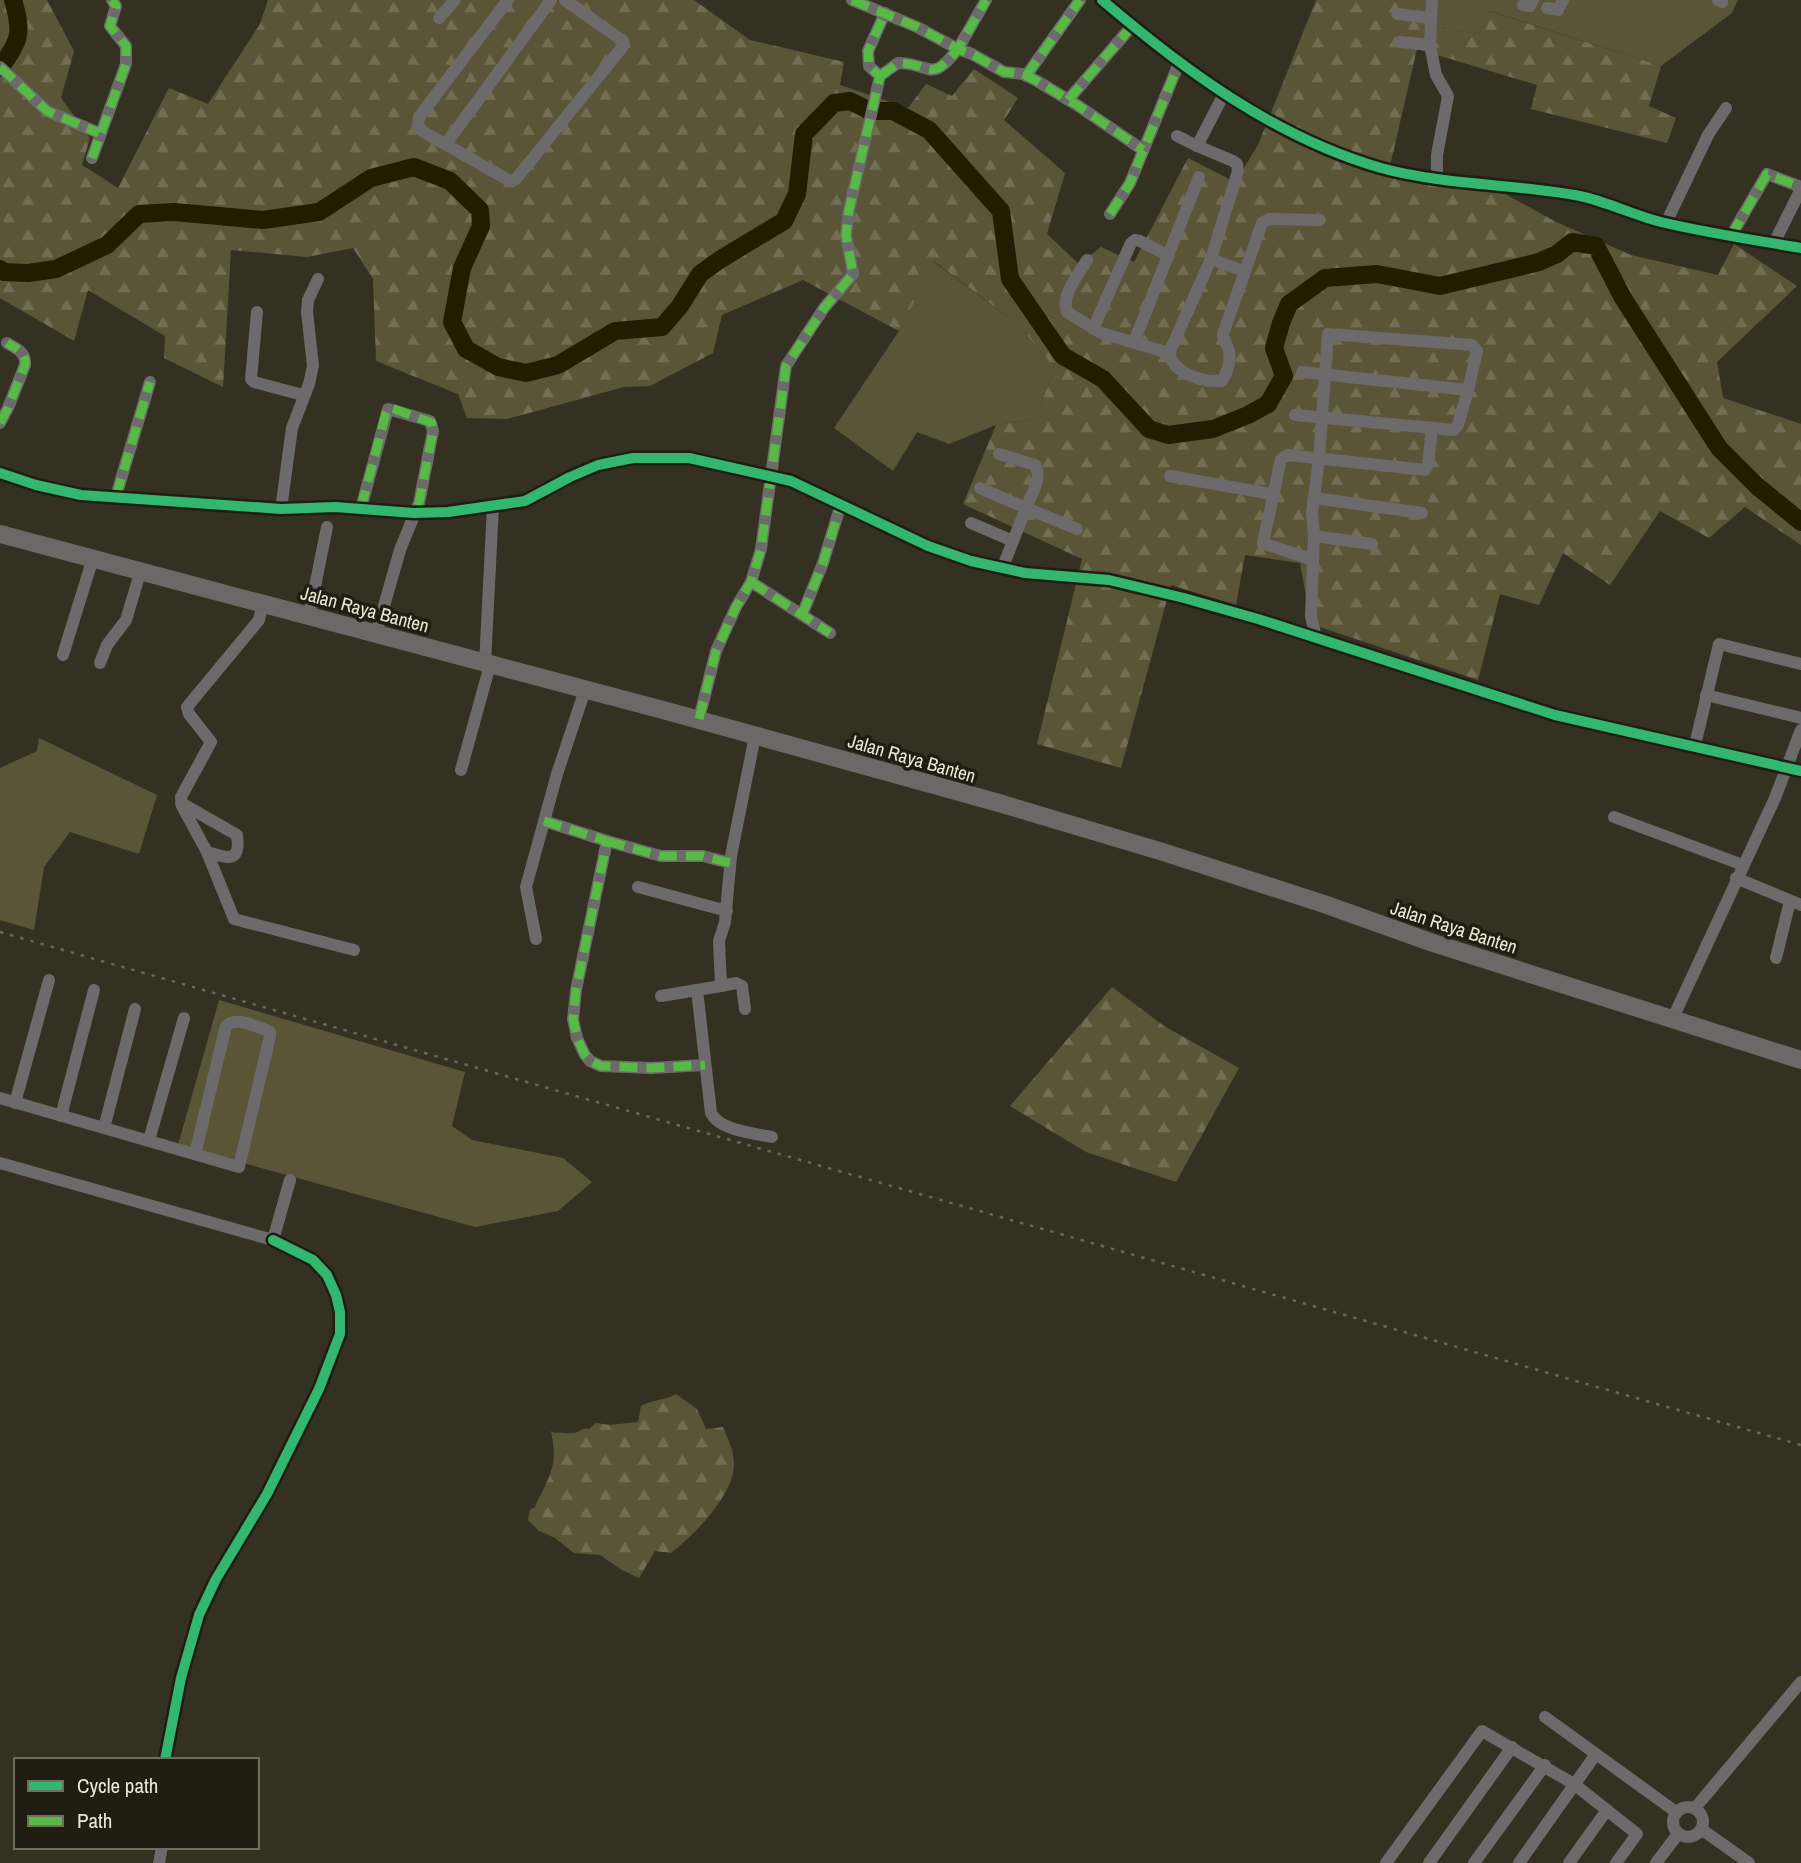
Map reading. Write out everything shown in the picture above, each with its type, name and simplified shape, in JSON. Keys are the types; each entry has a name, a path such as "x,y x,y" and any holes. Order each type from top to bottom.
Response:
{"main road":[{"name":"Jalan Raya Banten","path":"0,534 699,719 999,803 1163,852 1324,904 1433,943 1801,1060"}],"street":[{"path":"92,158 124,74 128,54 121,37 110,26 116,6 112,0"},
{"path":"439,18 455,0"},
{"path":"508,0 419,117 418,124 422,131 510,181 516,179 624,45 623,41 565,0"},
{"path":"446,144 551,0"},
{"path":"852,0 972,54 1004,72 1026,76 1068,100 1143,150"},
{"path":"699,719 716,651 751,582 764,537 786,366 824,308 853,274 846,235 880,79 898,63 932,70 945,65 958,49 986,0"},
{"path":"1026,76 1080,0"},
{"path":"1102,0 1179,63 1224,94 1322,146 1382,168 1579,196 1666,223 1801,247"},
{"path":"1432,0 1430,45 1436,75 1448,96 1437,155 1437,177"},
{"path":"1547,8 1558,10 1563,0"},
{"path":"880,79 869,66 868,51 885,13"},
{"path":"1397,13 1430,18"},
{"path":"1068,100 1132,26"},
{"path":"1400,42 1430,45"},
{"path":"1110,214 1130,183 1179,63"},
{"path":"0,67 47,111 99,134"},
{"path":"1197,146 1224,94"},
{"path":"1666,223 1703,145 1726,108"},
{"path":"1177,136 1233,161 1238,167 1211,259 1169,353 1171,360 1181,370 1192,376 1217,382 1224,379 1230,353 1222,339 1223,334 1243,271 1265,219 1320,220"},
{"path":"1731,236 1767,174 1801,188 1774,243"},
{"path":"1134,342 1199,177"},
{"path":"1093,329 1131,243 1140,241 1169,256"},
{"path":"1211,259 1243,271"},
{"path":"1087,260 1066,298 1064,308 1067,312 1093,329 1169,353"},
{"path":"281,509 292,428 313,366 308,328 309,300 318,279"},
{"path":"257,312 251,379 303,395"},
{"path":"1295,415 1322,417 1432,429 1456,429 1477,351 1475,346 1467,344 1330,333 1322,417 1320,459 1314,498 1311,616 1316,638"},
{"path":"0,423 25,365 22,352 7,343"},
{"path":"1302,372 1468,390"},
{"path":"116,496 150,382"},
{"path":"361,508 387,409 392,408 432,423 433,431 419,503 400,550 376,634"},
{"path":"1313,560 1263,543 1281,459 1284,456 1425,470 1428,467 1432,429"},
{"path":"999,454 1035,465 1038,470 1002,569"},
{"path":"0,473 36,485 81,495 281,509 361,508 414,513 448,512 525,501 598,465 633,458 689,458 803,485 928,546 1002,569 1109,580 1246,615 1555,715 1801,771"},
{"path":"1170,476 1272,494"},
{"path":"980,488 1077,529"},
{"path":"1314,498 1422,513"},
{"path":"802,615 823,563 841,504"},
{"path":"461,770 488,665 494,506"},
{"path":"971,523 1013,541"},
{"path":"309,616 327,527"},
{"path":"1314,536 1372,544"},
{"path":"63,654 93,558"},
{"path":"100,663 107,645 126,620 141,570"},
{"path":"751,582 830,633"},
{"path":"263,603 259,620 187,707 189,714 211,742 182,795 181,803 207,852 234,919 354,950"},
{"path":"1695,745 1719,643 1801,664"},
{"path":"536,939 526,887 557,774 585,690"},
{"path":"1706,695 1801,718"},
{"path":"1672,1020 1787,768 1801,730"},
{"path":"721,986 719,941 727,911 730,863 755,736"},
{"path":"181,803 237,835 237,847 233,857 229,859 207,852"},
{"path":"1614,817 1743,865"},
{"path":"544,821 661,856 703,856 730,863"},
{"path":"607,841 576,990 573,1019 577,1038 590,1061 601,1066 651,1068 705,1065"},
{"path":"1736,878 1795,903 1776,958"},
{"path":"638,887 727,911"},
{"path":"15,1103 49,979"},
{"path":"661,996 736,983 742,986 746,1009"},
{"path":"61,1116 94,990"},
{"path":"697,990 713,1119 721,1124 772,1137"},
{"path":"104,1128 135,1009"},
{"path":"149,1140 184,1018"},
{"path":"0,1098 239,1167 270,1032 235,1021 230,1021 226,1026 195,1154"},
{"path":"0,1163 273,1240 313,1260 327,1275 336,1296 340,1312 340,1334 319,1389 267,1494 216,1579 200,1615 181,1678 165,1758"},
{"path":"273,1240 290,1180"},
{"path":"1695,1808 1801,1682"},
{"path":"1545,1717 1676,1812"},
{"path":"1386,1863 1482,1731 1574,1784 1637,1834 1616,1863"},
{"path":"1429,1863 1512,1747"},
{"path":"1520,1863 1595,1754"},
{"path":"1474,1863 1545,1765"},
{"path":"1685,1806 1695,1808 1701,1813 1702,1829 1688,1837 1678,1833 1673,1827 1676,1812 1685,1806"},
{"path":"1569,1863 1607,1810"},
{"path":"1702,1829 1749,1863"},
{"path":"1657,1863 1678,1833"}],"green space":[{"path":"0,0 47,0 74,51 61,98 90,138 82,165 118,188 169,88 208,104 260,24 268,0 694,0 750,40 844,62 840,85 908,108 926,84 952,96 974,69 1018,98 1004,120 1065,173 1047,234 1079,264 1101,247 1134,262 1188,158 1235,182 1258,145 1316,0 1428,0 1428,26 1479,34 1489,11 1661,66 1649,106 1676,118 1667,143 1531,109 1537,85 1417,49 1389,170 1498,190 1556,222 1631,255 1718,275 1734,244 1797,286 1717,362 1723,398 1801,424 1801,545 1745,507 1709,538 1660,511 1610,585 1563,553 1539,605 1500,594 1478,680 1311,624 1300,563 1245,555 1236,605 1171,585 1121,768 1037,744 1082,559 963,504 996,425 1034,420 1055,368 1017,324 935,262 899,331 803,280 722,315 713,353 650,386 624,387 507,419 467,418 458,394 376,361 373,279 353,248 307,257 231,250 223,387 164,358 165,336 88,290 74,341 0,298"},
{"path":"1428,0 1738,0 1732,13 1661,66 1490,11 1479,34 1428,26"},
{"path":"934,262 1017,324 1055,368 1034,420 996,425 949,444 917,432 893,471 834,428 899,331"},
{"path":"39,738 157,795 139,854 70,832 44,867 34,930 0,920 0,768 37,751"},
{"path":"1112,987 1164,1026 1239,1068 1176,1182 1086,1152 1010,1106"},
{"path":"219,1000 465,1072 452,1126 472,1140 563,1158 592,1182 558,1211 475,1227 178,1145"},
{"path":"676,1394 697,1409 706,1429 723,1427 734,1464 732,1476 720,1501 701,1525 671,1553 655,1551 639,1578 600,1555 574,1553 555,1538 539,1531 528,1520 530,1510 535,1507 551,1470 554,1453 551,1431 575,1433 589,1429 596,1423 610,1425 638,1422 641,1406"}],"waterway":[{"path":"0,68 18,36 13,0"},
{"path":"0,269 4,272 28,273 56,269 107,245 139,214 174,212 263,220 319,212 371,178 414,167 450,181 480,210 481,226 462,268 452,322 466,349 498,367 526,373 558,365 615,331 662,327 680,306 700,274 784,221 797,194 804,134 834,103 850,101 870,111 893,111 929,130 1001,211 1010,279 1063,356 1103,379 1149,429 1168,435 1213,429 1268,404 1284,376 1274,348 1289,304 1325,278 1377,274 1440,286 1539,262 1557,254 1572,242 1596,246 1623,298 1719,448 1757,486 1801,522"}],"railway":[{"path":"0,932 1801,1445"}],"marked path":[{"path":"92,158 126,64 126,46 110,26 116,6 112,0"},
{"path":"852,0 917,27 958,49 986,0"},
{"path":"1026,76 1080,0"},
{"path":"699,719 716,651 751,582 761,549 786,366 824,308 853,274 846,235 849,210 880,76 869,66 868,51 885,13"},
{"path":"1068,100 1132,26"},
{"path":"880,76 898,63 935,69 958,49 1004,72 1023,74 1037,81 1143,150"},
{"path":"1110,214 1130,183 1179,63"},
{"path":"0,67 47,111 99,133"},
{"path":"1731,236 1767,174 1801,187"},
{"path":"0,423 25,365 22,354 7,343"},
{"path":"116,496 150,382"},
{"path":"361,508 386,413 392,408 432,423 433,431 419,503 414,513"},
{"path":"802,615 823,563 841,504"},
{"path":"751,582 830,633"},
{"path":"544,821 607,841 576,990 573,1019 577,1038 585,1055 590,1061 601,1066 651,1068 705,1065"},
{"path":"607,841 661,856 703,856 730,863"}],"cycle path":[{"path":"1102,0 1165,52 1233,99 1268,120 1342,155 1405,174 1580,196 1661,222 1801,248"},
{"path":"0,473 36,485 81,495 281,509 335,507 414,513 448,512 525,501 598,465 633,458 689,458 791,481 928,546 971,561 1025,573 1109,580 1184,598 1258,619 1555,715 1801,771"},
{"path":"165,1758 181,1678 199,1615 216,1579 267,1494 319,1389 340,1334 340,1312 327,1275 313,1260 273,1240"}]}
